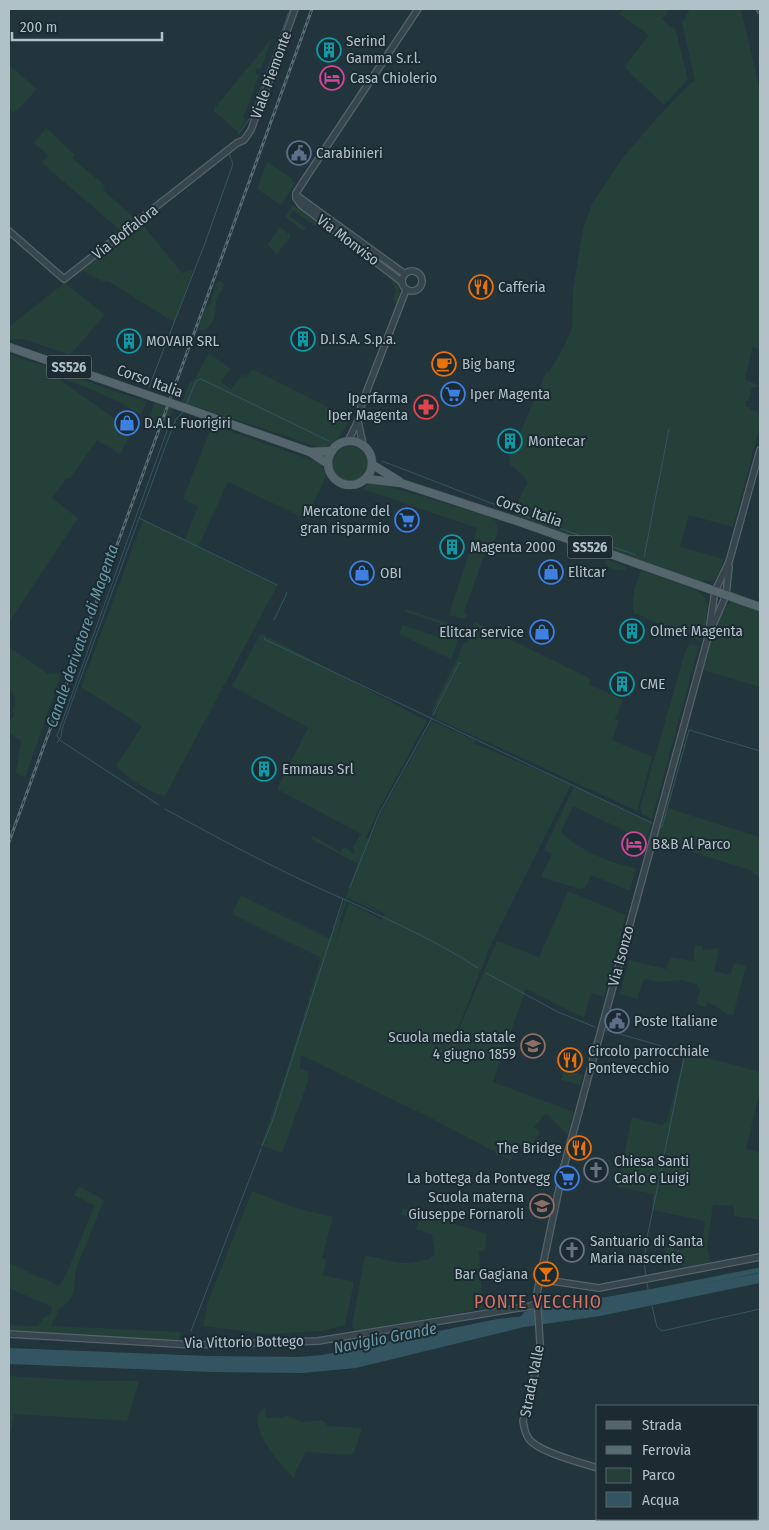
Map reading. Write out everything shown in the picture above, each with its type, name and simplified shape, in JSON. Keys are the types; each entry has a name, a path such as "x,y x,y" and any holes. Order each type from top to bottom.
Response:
{"main road":[{"name":"Corso Italia","path":"9,346 310,452 328,464"},
{"path":"348,441 363,445 370,454 373,465 367,479"},
{"name":"SS526","path":"332,451 337,445 348,441"},
{"name":"Corso Italia","path":"310,452 332,451"},
{"path":"328,464 332,451"},
{"name":"SS526","path":"328,464 332,477 341,484 357,485 367,479"},
{"name":"Corso Italia","path":"373,465 401,483"},
{"name":"Corso Italia","path":"367,479 401,483 516,521 760,607"}],"street":[{"name":"Viale Piemonte","path":"244,140 251,130 295,9"},
{"path":"296,196 418,9"},
{"name":"Via Boffalora","path":"9,232 64,279 237,143 244,140"},
{"name":"Via Monviso","path":"296,196 405,274"},
{"name":"Via Monviso","path":"296,196 301,205 402,282"},
{"path":"348,441 358,421 361,406 406,290 402,282 405,274 414,271 419,274 422,280 421,285 416,290 406,290"},
{"path":"358,421 363,445"},
{"path":"729,562 760,450"},
{"name":"Via Isonzo","path":"537,1306 540,1280 563,1170 708,637 715,591 729,562"},
{"name":"Via Isonzo","path":"708,637 726,595 729,562"},
{"path":"540,1280 599,1288 760,1258"},
{"name":"Strada Valle","path":"537,1306 539,1358 528,1398 524,1426 529,1440 538,1447 596,1467"},
{"name":"Via Vittorio Bottego","path":"9,1334 194,1345 318,1341 537,1306"}],"green space":[{"path":"623,9 669,10 662,19 675,28 688,79 664,105 626,69 625,66 649,35 619,14"},
{"path":"690,9 741,9 760,90 760,350 753,347 745,379 760,386 752,388 748,401 745,401 746,407 760,413 760,426 733,527 689,515 680,547 724,559 716,578 711,582 704,580 702,583 512,515 527,483 524,476 510,465 509,458 546,373 563,349 572,328 573,289 583,229 592,204 624,156 665,109 695,81 682,23"},
{"path":"272,38 261,69 257,68 255,73 259,75 243,118 246,120 238,132 213,110"},
{"path":"9,65 37,89 14,113 9,108"},
{"path":"46,128 75,155 72,158 103,184 105,187 103,190 135,218 120,230 42,163 48,155 34,143"},
{"path":"267,162 293,179 292,181 295,183 281,205 257,189"},
{"path":"293,206 319,224 315,226 293,210 289,216 306,228 304,231 285,217"},
{"path":"142,224 182,273 193,271 174,322 108,281 102,281 83,271 65,283 105,315 70,355 23,339 10,339 10,326 127,233"},
{"path":"280,227 291,236 277,254 267,245"},
{"path":"388,275 399,285 400,293 397,302 393,300 396,290"},
{"path":"217,281 222,282 224,285 216,300 213,321 203,331 198,330 204,311 210,304"},
{"path":"209,353 231,369 221,382 231,389 243,374 246,377 253,369 350,418 345,428 335,441 321,448 182,402 190,381 193,382"},
{"path":"9,354 147,402 141,414 97,392 56,377 132,431 120,454 97,440 70,479 67,478 52,498 78,518 9,622"},
{"path":"155,402 173,409 166,424 156,420 154,424 148,422"},
{"path":"212,425 318,462 326,476 306,519 228,482 198,547 277,586 165,796 159,795 139,784 116,766 142,726 81,687 143,520 185,539 198,506 183,499"},
{"path":"350,446 357,447 363,451 367,457 367,471 363,477 357,481 350,482 343,481 337,477 333,471 332,464 333,457 337,451 343,447"},
{"path":"377,483 492,517 495,521 498,529 496,538 490,551 486,550 464,612 468,614 465,619 449,615 477,528 362,489 368,484"},
{"path":"606,559 625,566 626,570 617,570 608,566 604,563"},
{"path":"641,570 698,591 704,597 707,605 707,615 701,642 634,613 633,596"},
{"path":"731,602 760,611 760,687 702,670 717,622 721,613"},
{"path":"406,609 454,626 450,630 439,627 440,623 405,612"},
{"path":"475,622 591,679 589,684 623,700 615,719 619,721 612,740 652,757 637,811 435,718 437,713 434,717 434,715 461,663 459,662 432,715 433,707 463,643 467,643"},
{"path":"402,625 449,640 450,637 456,639 458,642 451,659 399,634"},
{"path":"261,633 427,721 377,813 366,838 370,839 380,815 432,721 474,740 476,743 471,742 571,784 491,944 450,1049 497,941 539,957 568,891 626,915 604,997 591,993 584,1018 526,989 493,1082 574,1112 568,1135 546,1113 534,1127 540,1132 528,1151 518,1145 511,1161 500,1155 497,1157 495,1152 427,1116 301,1055 300,1068 308,1071 308,1081 282,1153 261,1145 284,1079 321,958 232,914 241,895 330,939 358,864 311,839 313,836 341,852 341,849 346,847 352,853 355,852 353,848 360,835 363,835 277,789 308,728 232,686","holes":["348,898 384,915 358,899 385,914 382,920 349,903 334,946 341,923 340,920"]},
{"path":"690,644 699,646 652,819 642,814 640,808 686,649"},
{"path":"9,647 48,674 61,674 25,778 16,772 21,741 9,733 9,723 15,714 12,712 15,699 8,678"},
{"path":"574,786 652,822 646,841 573,806 561,832 586,851 615,863 636,868 630,891 591,875 586,887 579,889 541,877 552,854 544,850"},
{"path":"671,789 667,808 760,837 760,878 750,870 656,841"},
{"path":"695,946 702,946 703,950 719,948 714,971 730,975 734,963 746,966 733,1016 707,1002 706,1007 696,1004 700,990 698,985 682,980 660,982 644,979 637,999 620,994 629,960 666,969 671,957 693,961"},
{"path":"685,1052 760,1072 760,1095 746,1149 760,1152 760,1220 734,1216 733,1206 713,1205 707,1248 711,1265 684,1271 683,1265 670,1267 669,1262 667,1262 665,1249 670,1246 677,1250 683,1249 687,1243 702,1243 705,1221 652,1210 653,1194 617,1187 632,1117 662,1125 667,1121"},
{"path":"564,1069 583,1075 580,1085 561,1080"},
{"path":"79,1186 104,1200 76,1269 74,1291 68,1302 59,1309 51,1326 181,1332 179,1341 9,1331 9,1325 38,1326 43,1318 50,1315 52,1307 9,1288 9,1263 59,1286 95,1206 74,1195"},
{"path":"252,1191 296,1208 333,1217 322,1258 326,1260 323,1275 354,1282 345,1325 323,1331 268,1334 203,1326 208,1301"},
{"path":"403,1208 487,1234 485,1250 477,1252 479,1253 483,1309 354,1331 352,1325 365,1256 412,1263 435,1256 432,1235 416,1229 418,1220 401,1215"},
{"path":"9,1376 73,1380 139,1381 127,1421 14,1414 9,1442"},
{"path":"266,1408 265,1415 267,1418 282,1418 286,1415 302,1422 322,1420 328,1426 362,1428 354,1453 348,1455 306,1452 294,1478 276,1459 260,1432 258,1415 262,1409"}],"water":[{"path":"760,1273 760,1283 600,1316 524,1327 356,1368 302,1373 213,1372 9,1364 9,1348 208,1356 298,1357 323,1355 497,1319 598,1303"}],"waterway":[{"name":"Canale derivatore di Magenta","path":"239,133 250,118 290,9"},
{"name":"Canale derivatore di Magenta","path":"149,387 205,243 233,164 229,154"},
{"path":"186,405 196,381 201,379 329,441"},
{"name":"Canale derivatore di Magenta","path":"57,743 61,737 62,729 167,442 176,419 184,411"},
{"name":"Canale derivatore di Magenta","path":"159,805 61,741 57,736 168,428"},
{"path":"644,557 669,429"},
{"path":"382,461 509,510"},
{"path":"516,513 636,555"},
{"path":"139,518 277,585"},
{"path":"274,620 286,592"},
{"path":"265,638 652,823"},
{"path":"433,715 459,663 461,663"},
{"path":"350,887 379,814 432,718"},
{"path":"660,827 662,827 689,730 760,751"},
{"name":"Canale derivatore di Magenta","path":"165,809 281,870 421,935 478,968"},
{"path":"262,1146 272,1122 343,899"},
{"name":"Canale derivatore di Magenta","path":"486,973 558,1012 595,1027"},
{"name":"Canale derivatore di Magenta","path":"606,1030 679,1051 684,1058 646,1243 644,1262 646,1276"},
{"path":"191,1331 261,1149"},
{"path":"522,1320 526,1314 535,1312 760,1270"},
{"name":"Canale derivatore di Magenta","path":"647,1283 649,1295"},
{"name":"Canale derivatore di Magenta","path":"652,1306 657,1327 662,1331 760,1309"}],"railway":[{"path":"9,842 312,9"}],"place":[{"name":"Serind Gamma S.r.l.","path":"329,50"},
{"name":"Casa Chiolerio","path":"332,78"},
{"name":"Carabinieri","path":"299,153"},
{"name":"Cafferia","path":"481,287"},
{"name":"D.I.S.A. S.p.a.","path":"303,339"},
{"name":"MOVAIR SRL","path":"129,341"},
{"name":"Big bang","path":"444,364"},
{"name":"Iper Magenta","path":"453,394"},
{"name":"Iperfarma Iper Magenta","path":"426,407"},
{"name":"D.A.L. Fuorigiri","path":"127,423"},
{"name":"Montecar","path":"510,441"},
{"name":"Mercatone del gran risparmio","path":"407,520"},
{"name":"Magenta 2000","path":"452,547"},
{"name":"Elitcar","path":"551,572"},
{"name":"OBI","path":"362,573"},
{"name":"Olmet Magenta","path":"632,631"},
{"name":"Elitcar service","path":"542,632"},
{"name":"CME","path":"622,684"},
{"name":"Emmaus Srl","path":"264,769"},
{"name":"B&B Al Parco","path":"634,844"},
{"name":"Poste Italiane","path":"617,1021"},
{"name":"Scuola media statale 4 giugno 1859","path":"533,1046"},
{"name":"Circolo parrocchiale Pontevecchio","path":"570,1060"},
{"name":"The Bridge","path":"579,1148"},
{"name":"Chiesa Santi Carlo e Luigi","path":"596,1170"},
{"name":"La bottega da Pontvegg","path":"567,1178"},
{"name":"Scuola materna Giuseppe Fornaroli","path":"542,1206"},
{"name":"Santuario di Santa Maria nascente","path":"572,1250"},
{"name":"Bar Gagiana","path":"546,1274"}],"district":[{"name":"PONTE VECCHIO","path":"538,1302"}],"water label":[{"name":"Naviglio Grande","path":"385,1338"}]}
